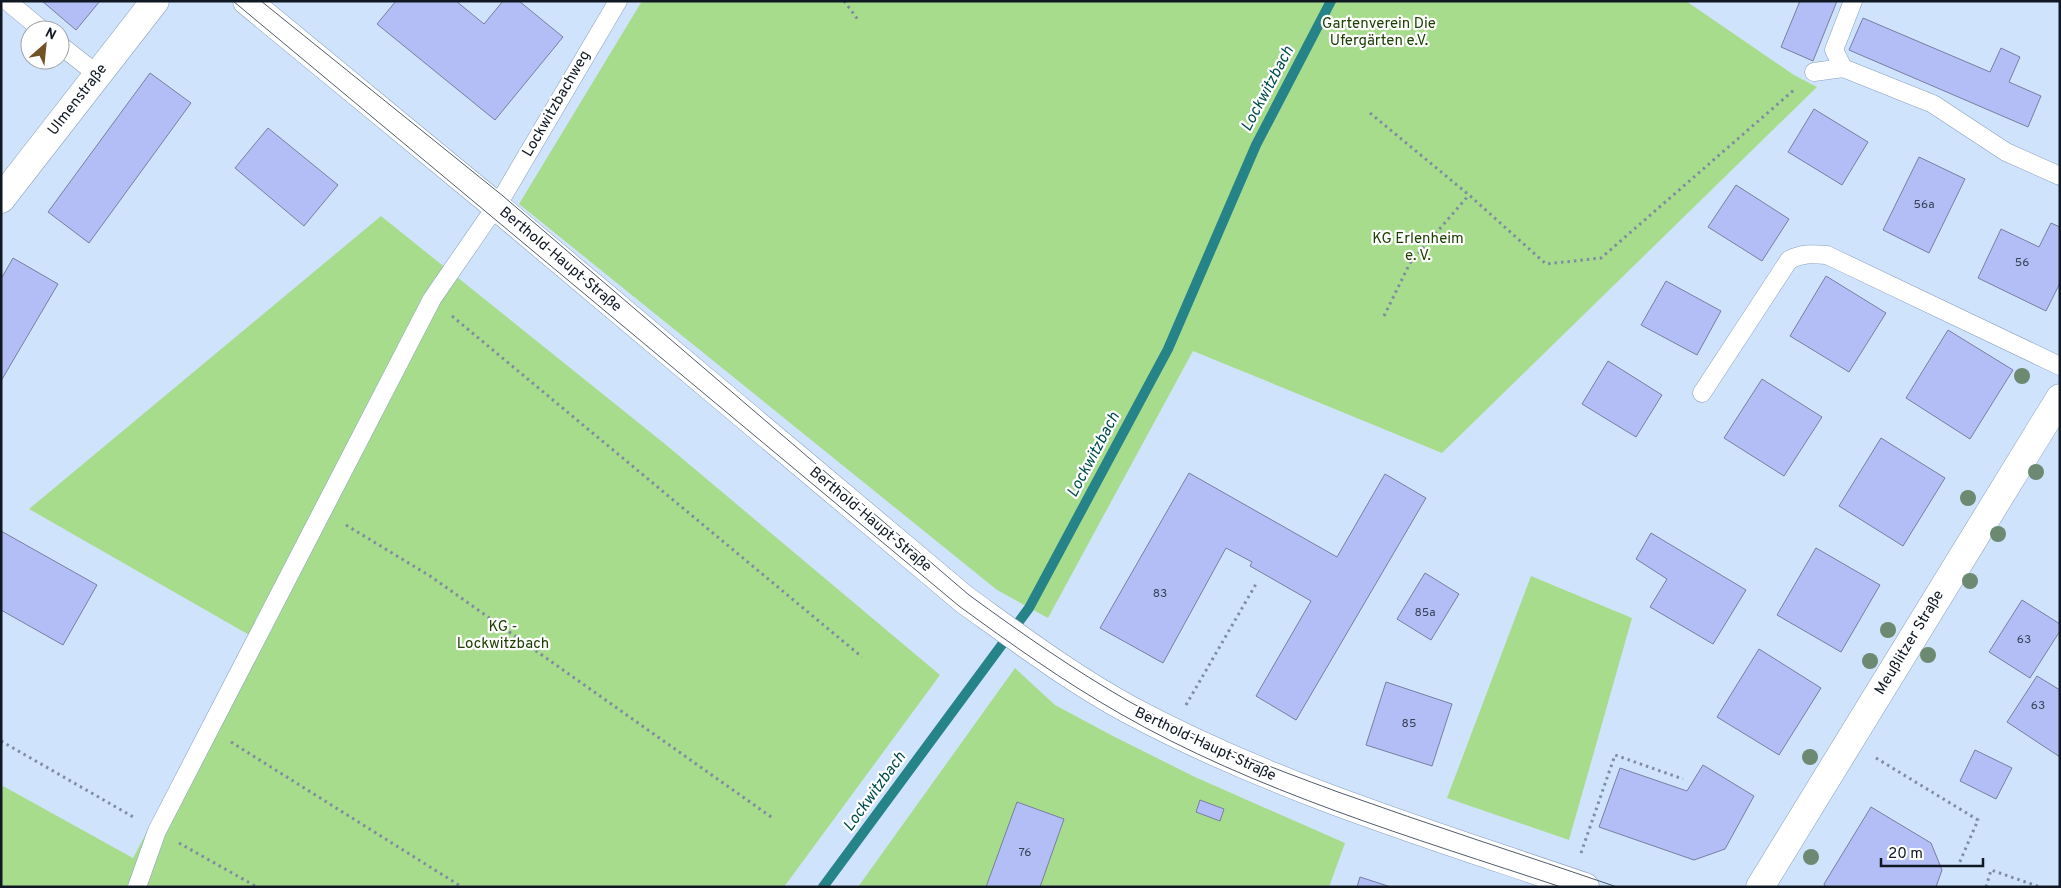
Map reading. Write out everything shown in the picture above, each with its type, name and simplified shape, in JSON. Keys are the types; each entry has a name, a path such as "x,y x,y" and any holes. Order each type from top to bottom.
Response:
{"street":[{"name":"Ulmenstraße","path":"1,199 155,1"},
{"name":"Berthold-Haupt-Straße","path":"247,1 496,206 965,600 1040,655 1127,708 1273,778 1438,839 1578,884"},
{"name":"Meußlitzer Straße","path":"1760,887 2060,398"}],"lane":[{"path":"7,1 30,20"},
{"name":"Lockwitzbachweg","path":"137,887 157,831 432,299 496,206 618,1"},
{"path":"1843,68 1834,50 1854,1"},
{"path":"70,53 98,76"},
{"path":"1814,72 1843,68 1933,104 2006,152 2060,176"},
{"path":"1702,393 1789,260 1811,253 1827,255 2060,366"}],"path":[{"path":"844,1 859,21"},
{"path":"1370,113 1469,195 1546,264 1601,258 1814,72"},
{"path":"1384,316 1410,263 1469,195"},
{"path":"432,299 862,657"},
{"path":"322,510 430,576 774,819"},
{"path":"1171,730 1256,584"},
{"path":"210,728 462,887"},
{"path":"1,741 257,887"},
{"path":"1850,743 1978,820 1958,866"},
{"path":"1578,884 1615,756 1683,779"},
{"path":"1986,887 1992,870 2040,887"}],"green space":[{"path":"642,1 1686,1 1794,75 1817,87 1442,453 1193,351 1048,618 997,590 519,204"},
{"name":"KG - Lockwitzbach","path":"381,216 665,444 940,675 784,887 1,887 1,790 3,786 133,858 251,636 29,509"},
{"path":"1531,576 1632,618 1569,840 1447,798"},
{"path":"1015,668 1055,705 1113,736 1195,777 1345,843 1329,887 858,887"}],"building":[{"path":"42,1 100,1 76,30 70,25 70,20 64,20"},
{"path":"396,1 456,1 484,24 503,1 519,1 563,37 495,120 377,24"},
{"path":"1800,1 1837,1 1813,61 1781,47"},
{"path":"1863,18 1990,72 2001,48 2020,57 2009,82 2041,96 2028,127 1849,50"},
{"path":"150,73 191,103 89,243 48,212"},
{"path":"1814,109 1868,142 1842,185 1788,152"},
{"path":"268,128 338,185 304,226 235,168"},
{"path":"1919,157 1965,179 1929,253 1883,230"},
{"path":"1736,185 1789,219 1762,261 1708,227"},
{"path":"2051,223 2060,227 2060,283 2046,311 1978,278 2001,229 2039,247"},
{"path":"13,258 58,284 1,381 1,279"},
{"path":"1826,276 1886,313 1849,372 1790,336"},
{"path":"1666,281 1721,311 1697,355 1641,325"},
{"path":"1948,330 2013,370 1970,439 1906,398"},
{"path":"1608,361 1662,395 1636,437 1582,404"},
{"path":"1762,379 1822,417 1784,476 1724,438"},
{"path":"1881,438 1945,478 1903,546 1839,506"},
{"path":"1189,473 1337,557 1385,474 1426,498 1296,720 1256,696 1311,601 1250,566 1252,562 1226,548 1163,663 1100,628"},
{"path":"1,531 97,585 63,645 1,610"},
{"path":"1651,533 1746,590 1713,644 1650,607 1667,579 1636,559"},
{"path":"1816,548 1880,585 1841,652 1777,615"},
{"path":"1425,573 1459,594 1431,640 1397,619"},
{"path":"2022,600 2060,624 2060,631 2030,678 1989,652"},
{"path":"1759,649 1821,688 1779,755 1717,717"},
{"path":"2037,676 2060,690 2060,757 2007,722"},
{"path":"1386,682 1452,704 1432,766 1366,745"},
{"path":"1975,750 2012,768 1996,799 1960,781"},
{"path":"1703,765 1754,796 1725,849 1694,860 1599,827 1620,768 1687,791"},
{"path":"1200,800 1224,809 1220,821 1196,812"},
{"path":"1017,802 1064,819 1040,887 986,887"},
{"path":"1871,807 1931,843 1942,870 1936,887 1825,887 1824,884"},
{"path":"1360,877 1391,887 1357,887"}],"waterway":[{"name":"Lockwitzbach","path":"823,887 1029,608 1168,349 1256,145 1331,1"}],"tram line":[{"path":"233,1 959,606 1057,675 1119,713 1171,741 1224,766 1336,811 1561,887"},
{"path":"261,1 503,196 969,595 1068,664 1109,690 1180,728 1258,762 1373,804 1617,887"}],"park label":[{"name":"Gartenverein Die Ufergärten e.V.","path":"1379,32"},
{"name":"KG Erlenheim e. V.","path":"1418,248"}]}
